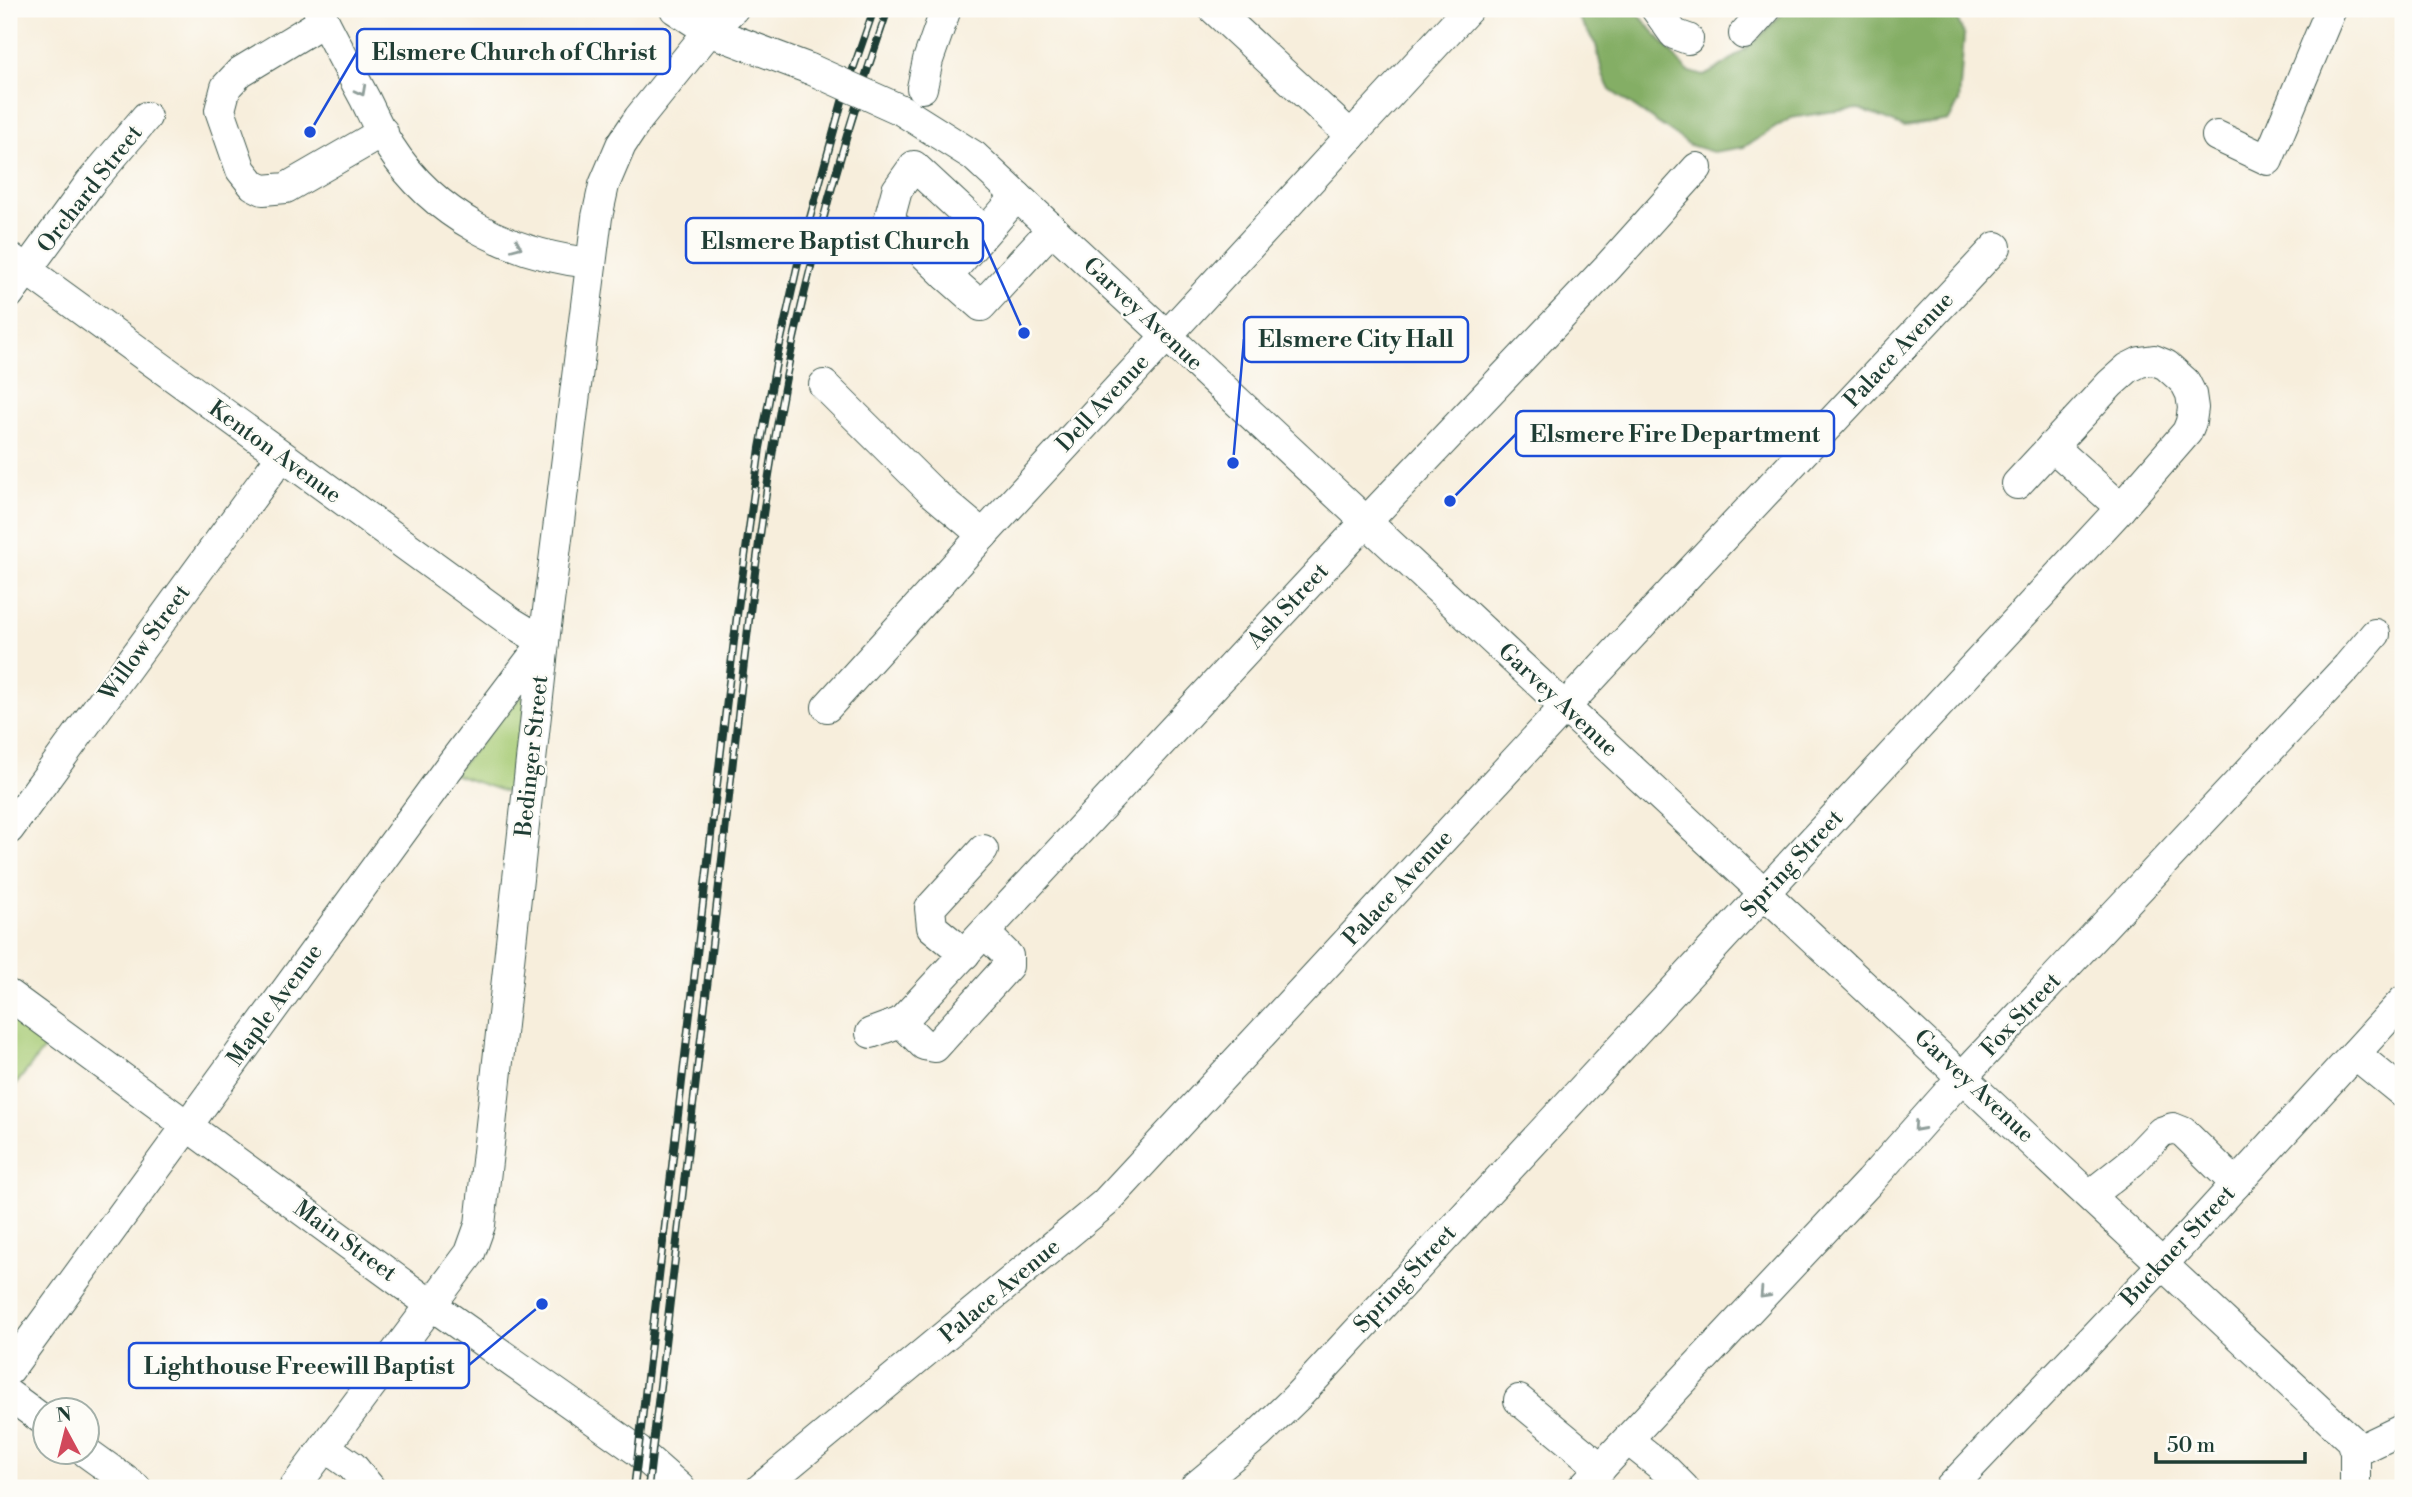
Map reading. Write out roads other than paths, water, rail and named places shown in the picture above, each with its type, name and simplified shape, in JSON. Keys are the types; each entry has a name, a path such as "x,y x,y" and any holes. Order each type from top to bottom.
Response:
{"street":[{"name":"Garvey Avenue","path":"675,9 709,31 810,69 901,110 958,144 1963,1076 2351,1440 2355,1452"},
{"name":"Bedinger Street","path":"294,1488 470,1253 480,1225 544,642 597,217 604,185 621,145 639,118 709,31 733,9"},
{"path":"922,88 928,60 946,9"},
{"path":"1214,9 1351,136"},
{"path":"1656,9 1674,34 1688,39"},
{"path":"1744,34 1766,9"},
{"path":"2217,136 2268,160 2331,9"},
{"name":"Dell Avenue","path":"827,707 1351,136 1461,11"},
{"path":"383,132 286,188 263,190 253,186 241,170 220,110 226,87 240,72 321,15 383,132 390,146 411,174 448,210 489,235 532,253 591,263"},
{"name":"Orchard Street","path":"9,294 18,263 146,117"},
{"path":"985,232 914,166 897,190 889,220 981,306 1052,229"},
{"name":"Ash Street","path":"871,1033 901,1022 1366,522 1608,267 1697,167"},
{"path":"947,276 1017,196"},
{"name":"Palace Avenue","path":"761,1488 1105,1203 1996,247"},
{"name":"Kenton Avenue","path":"18,263 281,457 510,622 544,642"},
{"name":"Spring Street","path":"1194,1488 1258,1436 1296,1398 2121,508 2187,432 2193,408 2191,394 2185,382 2166,365 2154,360 2140,362 2128,368 2017,484"},
{"path":"824,385 932,492 983,534"},
{"path":"2052,446 2121,508"},
{"name":"Willow Street","path":"9,829 281,457"},
{"name":"Fox Street","path":"1587,1483 1860,1192 1963,1076 2375,634"},
{"name":"Maple Avenue","path":"9,1370 506,690 544,642"},
{"path":"901,1022 924,1045 935,1046 1008,966 1008,956 932,928 930,908 983,850"},
{"name":"Main Street","path":"9,995 430,1304 629,1445 680,1488"},
{"name":"Buckner Street","path":"1950,1488 2163,1264 2403,1001"},
{"path":"2355,1054 2403,1093"},
{"path":"2090,1195 2132,1162 2161,1132 2173,1128 2183,1132 2236,1184"},
{"path":"9,1395 32,1412"},
{"path":"1519,1400 1587,1483"},
{"path":"2355,1488 2355,1452 2403,1429"},
{"path":"1628,1440 1684,1488"},
{"path":"325,1447 352,1466 370,1488"},
{"path":"102,1463 136,1488"}],"railway":[{"path":"634,1488 737,615 760,448 800,254 843,98 874,9"},
{"path":"648,1488 744,660 770,469 793,343 813,258 848,133 888,9"}],"place":[{"name":"Elsmere Church of Christ","path":"310,132"},
{"name":"Elsmere Baptist Church","path":"1024,333"},
{"name":"Elsmere City Hall","path":"1233,463"},
{"name":"Elsmere Fire Department","path":"1450,501"},
{"name":"Lighthouse Freewill Baptist","path":"542,1304"}]}
